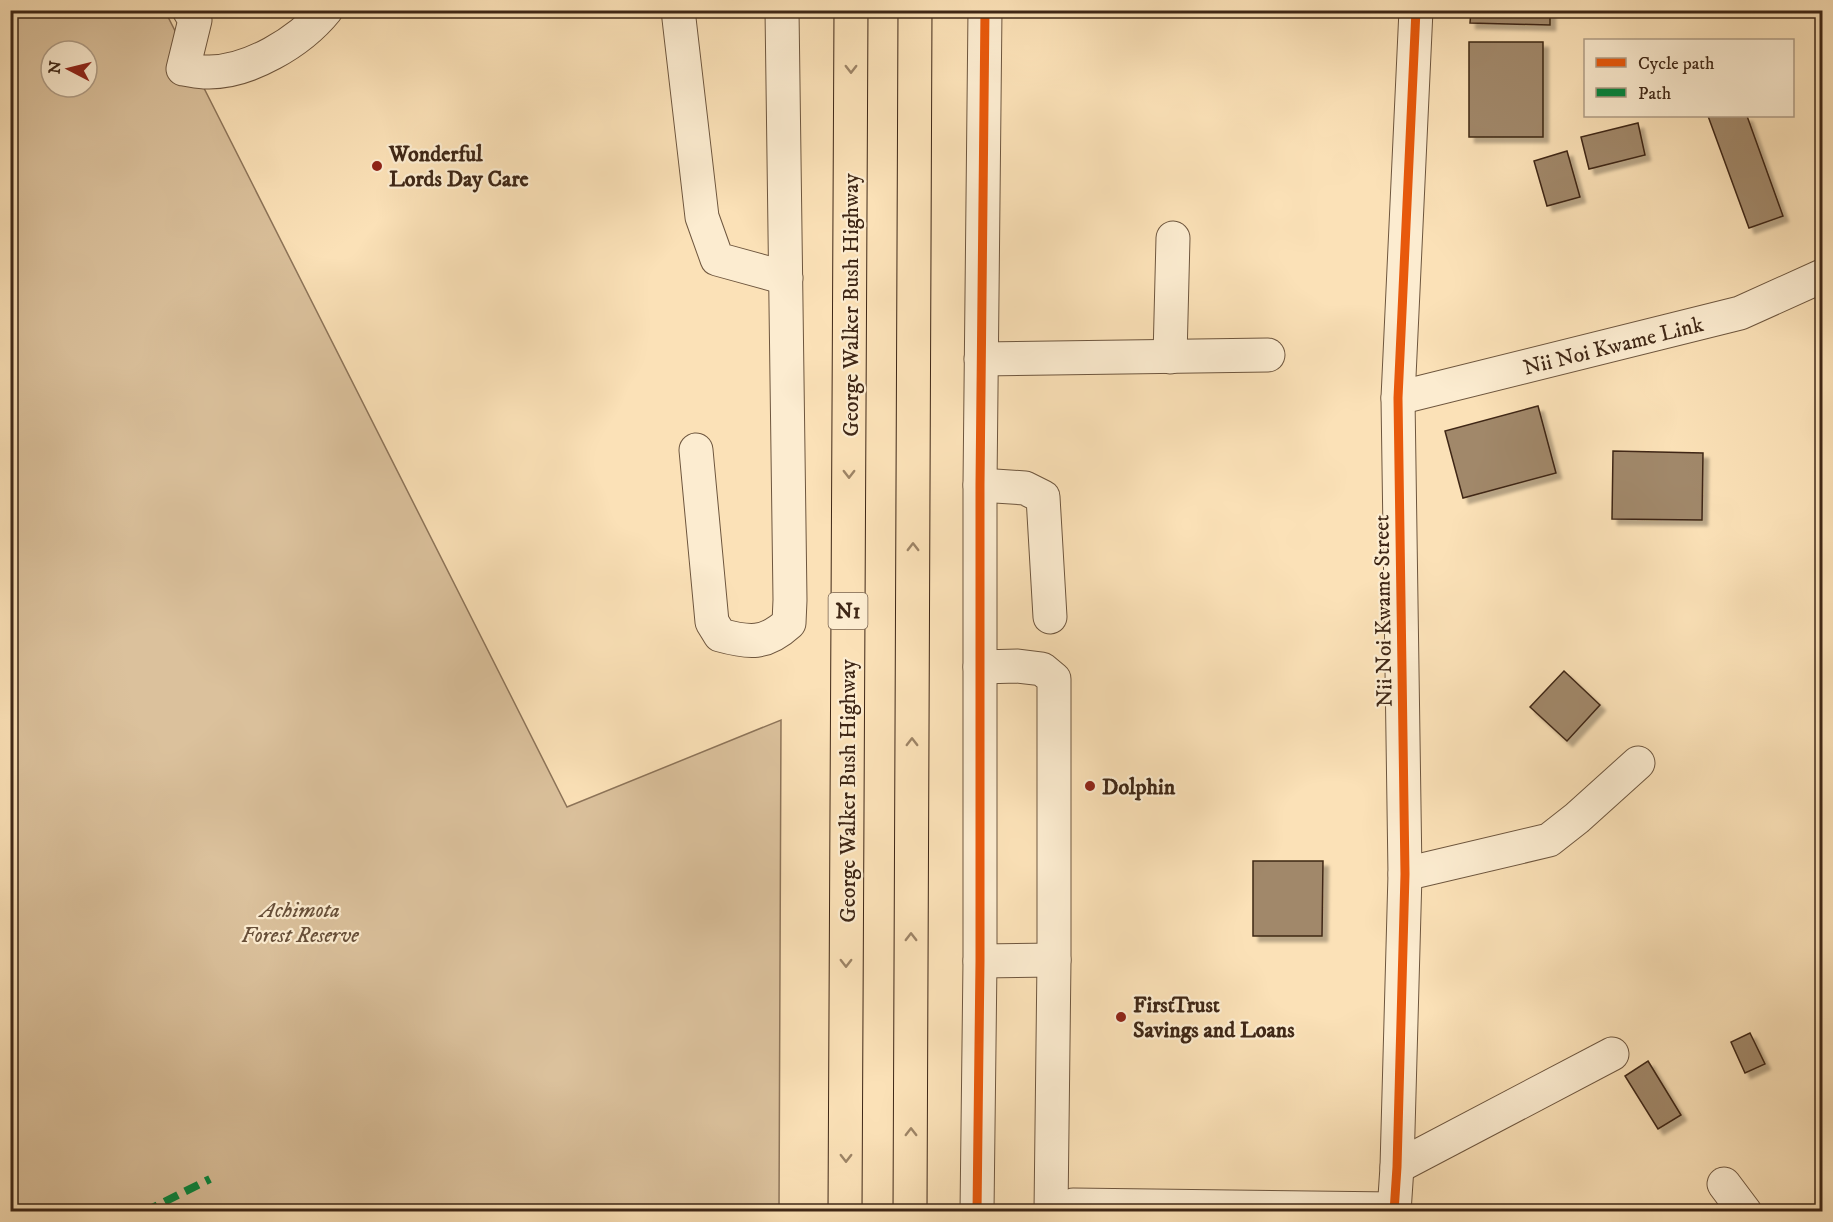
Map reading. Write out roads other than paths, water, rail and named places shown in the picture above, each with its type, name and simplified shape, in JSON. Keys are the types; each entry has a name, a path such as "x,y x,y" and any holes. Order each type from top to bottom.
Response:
{"highway":[{"name":"George Walker Bush Highway","path":"845,1212 851,10"},
{"path":"910,1212 915,10"}],"street":[{"path":"189,10 195,20 183,69 207,72 237,68 282,50 317,21 326,10"},
{"path":"678,10 702,217 717,259 786,278"},
{"path":"696,450 712,622 720,635 748,642 777,634 789,623 790,600 782,10"},
{"path":"977,1212 980,962 980,485 985,10"},
{"name":"Nii Noi Kwame Street","path":"1394,1210 1405,874 1398,398 1416,10"},
{"path":"1170,357 1173,238"},
{"name":"Nii Noi Kwame Link","path":"1398,398 1740,313 1822,276"},
{"path":"981,359 1268,356"},
{"path":"980,485 1025,488 1043,497 1050,617"},
{"path":"980,668 1018,666 1042,669 1054,679 1054,960 1062,1208 1394,1210"},
{"path":"1405,874 1549,840 1638,763"},
{"path":"980,962 1054,960"},
{"path":"1397,1167 1612,1054"},
{"path":"1724,1184 1745,1212"}],"place":[{"name":"Wonderful Lords Day Care","path":"377,166"},
{"name":"Dolphin","path":"1090,786"},
{"name":"FirstTrust Savings and Loans","path":"1121,1017"}],"park label":[{"name":"Achimota Forest Reserve","path":"300,922"}]}
